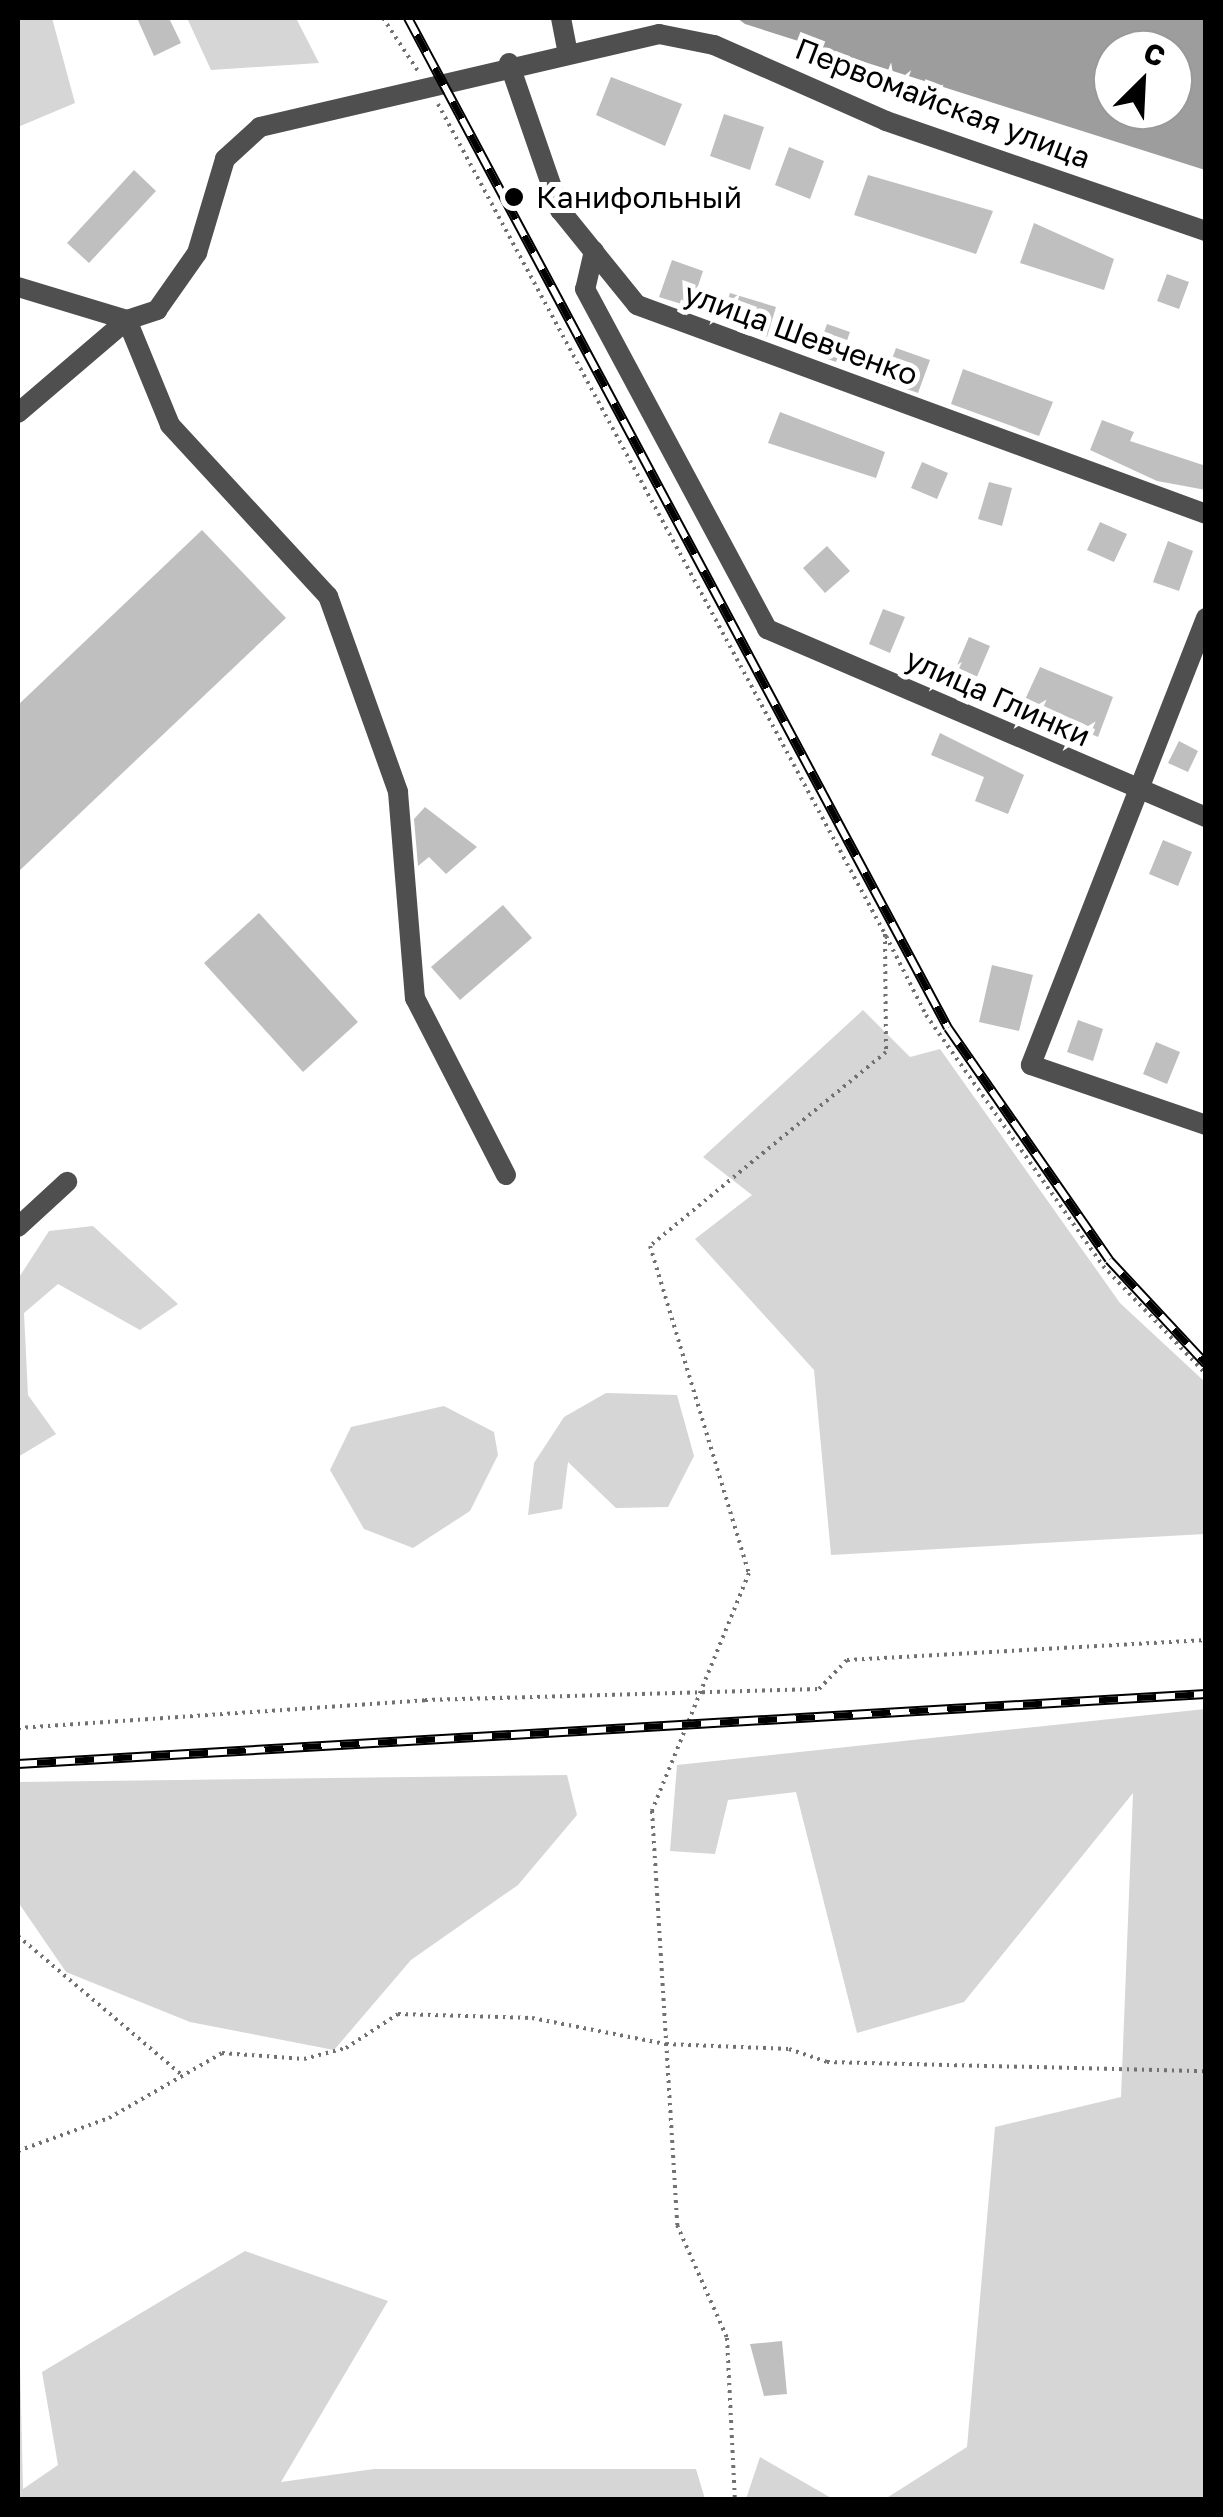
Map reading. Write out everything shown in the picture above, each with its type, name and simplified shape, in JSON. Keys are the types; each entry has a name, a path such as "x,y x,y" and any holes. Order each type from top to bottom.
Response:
{"street":[{"path":"561,18 567,49"},
{"path":"641,18 658,34"},
{"name":"Первомайская улица","path":"18,413 126,320 157,310 183,282 239,140 260,126 431,91 510,63 567,49 658,34 714,46 886,121 1206,231"},
{"name":"улица Шевченко","path":"510,63 560,210 638,305 1206,514"},
{"name":"улица Глинки","path":"594,251 585,289 767,629 1206,817"},
{"path":"18,288 126,320 170,424 328,596 398,792 414,998 506,1175"},
{"path":"1206,618 1031,1065 1206,1125"},
{"path":"18,1227 67,1182"}],"path":[{"path":"383,18 431,91 926,1015 1103,1266 1206,1374"},
{"path":"735,2500 727,2338 677,2224 652,1812 748,1573 650,1246 886,1052 885,934"},
{"path":"18,1728 819,1689 846,1660 1206,1640"},
{"path":"18,1936 181,2074"},
{"path":"18,2151 109,2118 222,2053 304,2060 346,2048 398,2014 532,2018 666,2044 789,2048 827,2062 1206,2071"}],"shaded area":[{"path":"18,18 52,18 75,103 18,127"},
{"path":"187,18 296,18 319,63 211,70"},
{"path":"737,18 1205,18 1205,170 745,24"},
{"path":"863,1010 910,1057 940,1049 1120,1303 1205,1382 1205,1534 831,1555 814,1370 695,1239 752,1195 703,1157"},
{"path":"93,1226 178,1304 140,1330 58,1284 24,1313 28,1395 56,1434 18,1457 18,1279 49,1231"},
{"path":"606,1393 677,1395 694,1456 668,1507 616,1508 568,1462 562,1509 528,1515 534,1463 564,1417"},
{"path":"444,1406 494,1432 498,1455 470,1511 413,1548 364,1529 330,1470 351,1427"},
{"path":"1205,1709 1205,2499 885,2499 967,2447 995,2127 1121,2097 1133,1793 964,2002 857,2033 796,1792 728,1800 715,1854 670,1851 677,1765"},
{"path":"567,1775 577,1815 518,1885 411,1960 334,2050 190,2022 66,1972 18,1902 18,1782"},
{"path":"245,2251 388,2301 281,2482 374,2469 696,2469 705,2499 18,2499 18,2279 23,2489 58,2465 42,2372"},
{"path":"760,2457 833,2499 746,2499"}],"building":[{"path":"137,18 169,18 181,43 154,56"},
{"path":"611,77 682,104 665,146 596,115"},
{"path":"724,114 764,127 750,170 710,156"},
{"path":"789,147 824,161 810,199 775,185"},
{"path":"134,170 156,191 89,263 67,243"},
{"path":"868,175 993,211 976,254 854,215"},
{"path":"1034,223 1114,259 1104,290 1020,263"},
{"path":"672,260 703,271 691,307 659,297"},
{"path":"1167,274 1189,282 1179,309 1157,301"},
{"path":"730,293 776,307 767,337 721,321"},
{"path":"827,324 850,332 839,363 816,355"},
{"path":"896,348 930,360 918,393 884,381"},
{"path":"963,369 1053,402 1039,436 951,404"},
{"path":"780,412 885,452 876,478 768,443"},
{"path":"1102,420 1134,432 1130,441 1206,466 1206,490 1157,481 1090,450"},
{"path":"922,462 948,473 937,499 911,488"},
{"path":"989,482 1012,488 1002,526 978,519"},
{"path":"1100,522 1127,534 1114,562 1087,550"},
{"path":"202,530 286,618 18,872 18,705"},
{"path":"1168,541 1193,551 1179,591 1153,582"},
{"path":"827,546 850,571 825,593 803,568"},
{"path":"883,609 905,617 890,653 869,644"},
{"path":"969,637 990,646 973,686 952,677"},
{"path":"1040,667 1113,697 1098,737 1023,704"},
{"path":"940,733 1024,775 1008,814 975,801 984,777 931,755"},
{"path":"1179,741 1198,751 1188,772 1168,763"},
{"path":"425,807 477,847 446,874 429,857 418,866 414,819"},
{"path":"1163,840 1192,852 1178,886 1149,874"},
{"path":"503,905 532,938 460,1000 431,967"},
{"path":"259,913 358,1022 303,1072 204,963"},
{"path":"992,965 1033,975 1019,1031 979,1022"},
{"path":"1078,1020 1103,1029 1093,1061 1067,1052"},
{"path":"1156,1042 1180,1052 1167,1084 1143,1074"},
{"path":"782,2341 787,2394 764,2396 750,2344"}],"railway":[{"path":"408,18 948,1028 1109,1260 1206,1364"},
{"path":"18,1764 1206,1694"}],"place":[{"name":"Канифольный","path":"514,197"}]}
